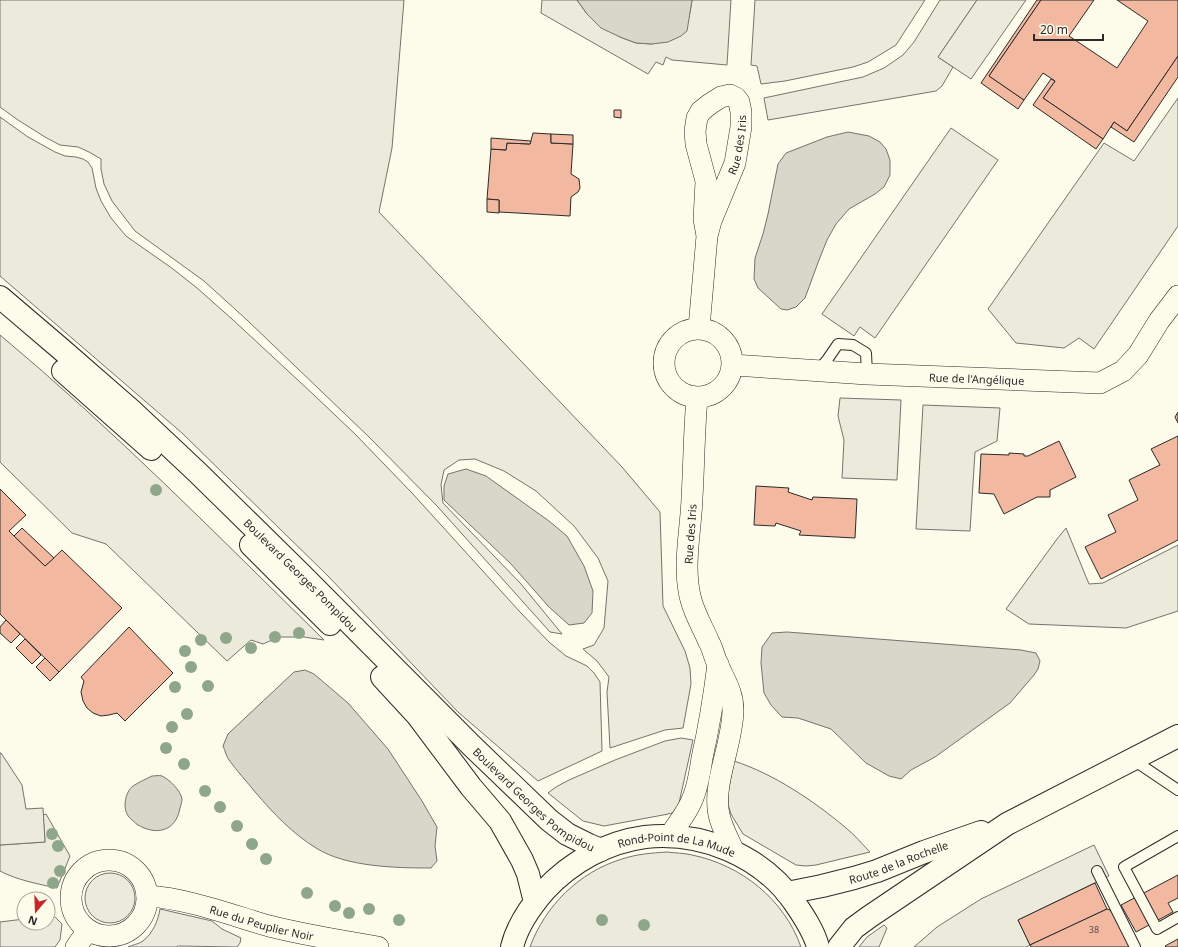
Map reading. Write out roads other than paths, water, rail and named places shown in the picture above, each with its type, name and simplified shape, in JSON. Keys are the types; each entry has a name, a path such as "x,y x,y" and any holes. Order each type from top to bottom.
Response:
{"main road":[{"name":"Boulevard Georges Pompidou","path":"0,297 130,410 197,472 466,740 549,820 567,834 601,850"},
{"name":"Boulevard Georges Pompidou","path":"0,317 51,360 186,481 391,686 417,715 471,787 500,821 522,860 528,874 535,902"},
{"name":"Route de la Rochelle","path":"839,947 854,928 1006,824 1178,736"},
{"name":"Route de la Rochelle","path":"788,893 822,886 877,871 924,852 1006,824"},
{"name":"Rond-Point de La Mude","path":"510,946 522,921 535,902 553,881 574,864 601,850 620,843 645,837 670,836 702,841 734,852 752,862 771,876 788,893 804,917 818,947"}],"street":[{"name":"Rue des Iris","path":"699,328 707,236 711,221 731,174 738,150 741,112 739,102 736,98 730,95 721,97 710,104 701,111 697,118 695,131 696,144 706,182 704,219 707,236"},
{"name":"Rue de l'Angélique","path":"733,366 867,374 1100,383 1123,371 1138,355 1159,321 1178,296"},
{"path":"699,328 710,330 720,336 727,344 732,354 733,366 725,385 717,392 697,398 676,390 669,382 664,372 664,360 666,350 671,341 679,334 688,330 699,328"},
{"name":"Rue des Iris","path":"697,398 688,581 691,601 730,688 733,710 718,802 719,814 734,852"},
{"name":"Rue des Iris","path":"670,836 687,812 697,785 712,708 718,664"},
{"path":"113,860 126,864 136,872 144,883 147,896 146,907 141,918 134,927 123,934 111,936 99,935 88,930 79,923 71,902 71,891 74,882 80,873 88,866 100,861 113,860"},
{"name":"Rue du Peuplier Noir","path":"147,896 158,896 197,905 278,928 378,947"},
{"path":"76,947 88,930"}],"lane":[{"path":"818,370 838,344 853,345 866,353 867,374"},
{"path":"1132,759 1178,789"},
{"path":"1178,836 1124,867 1157,928 1178,917"},
{"path":"1097,871 1135,947"}]}
